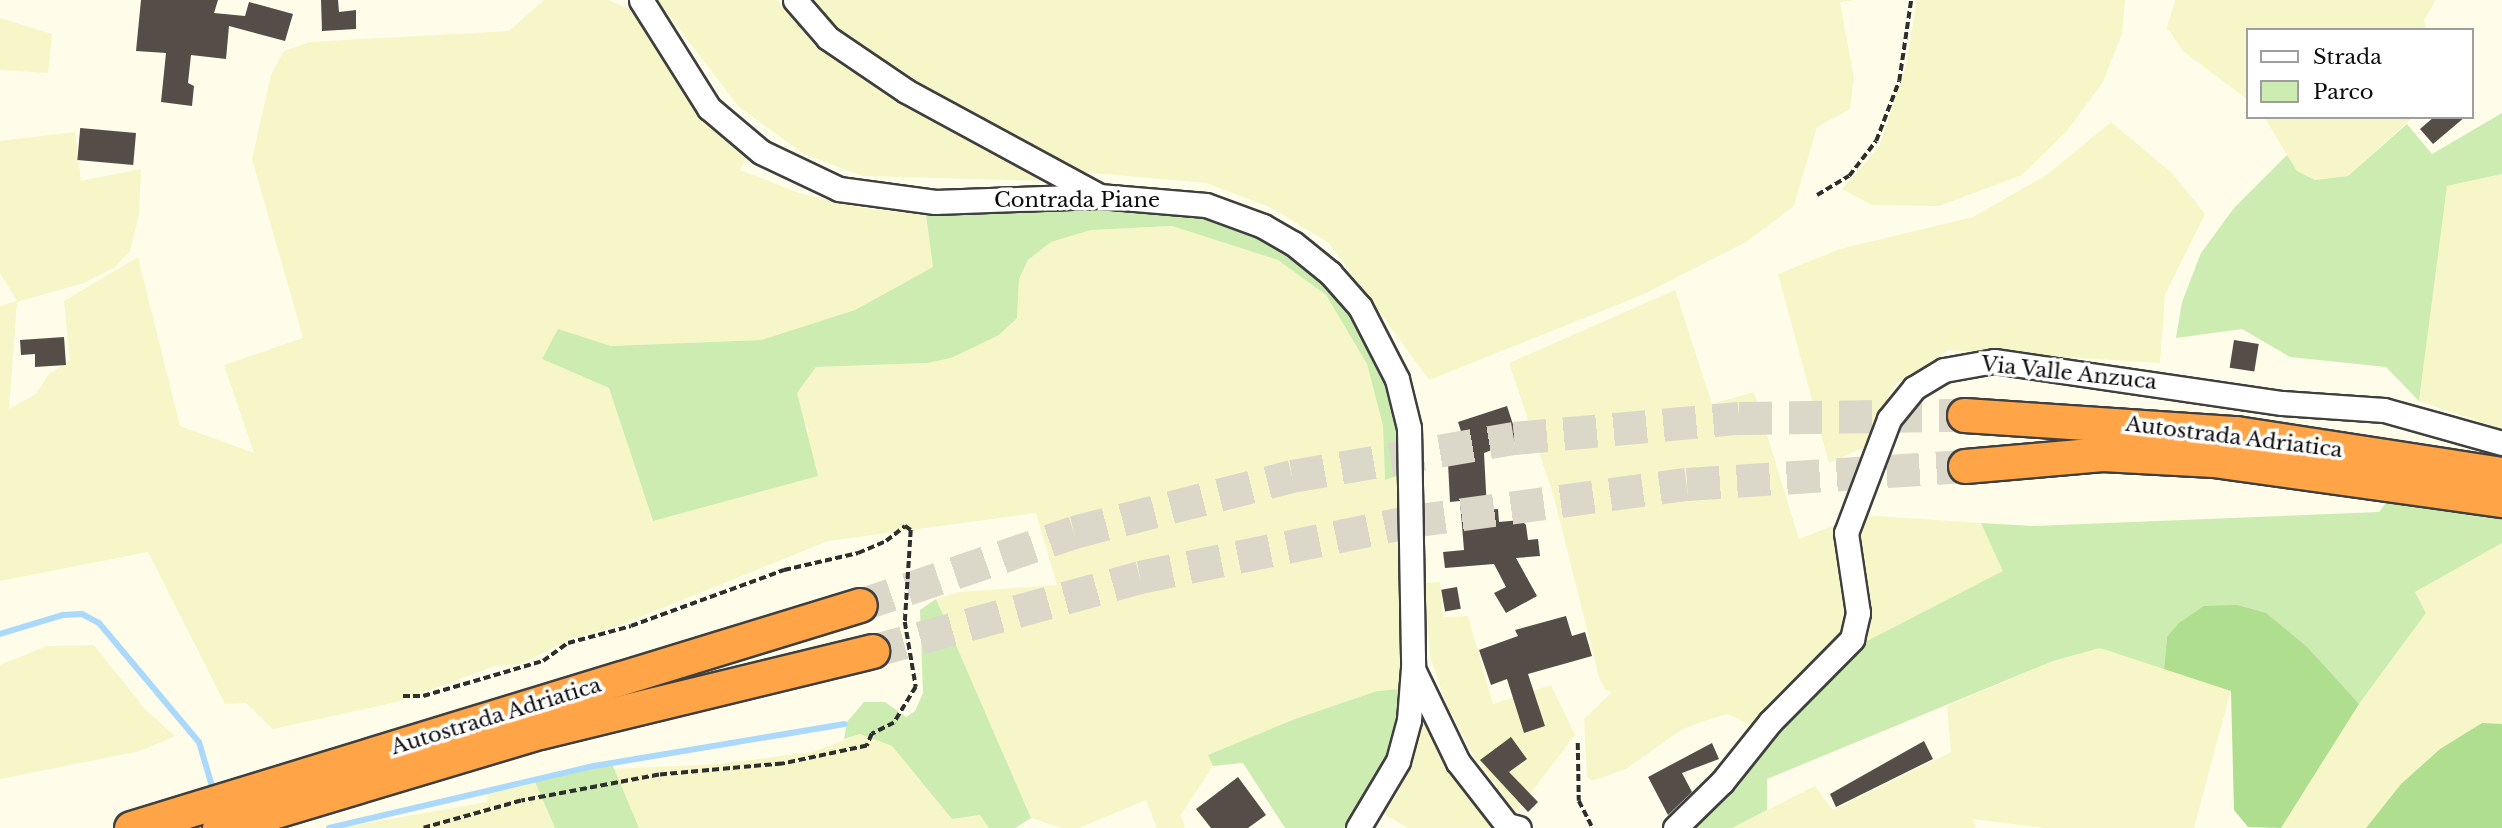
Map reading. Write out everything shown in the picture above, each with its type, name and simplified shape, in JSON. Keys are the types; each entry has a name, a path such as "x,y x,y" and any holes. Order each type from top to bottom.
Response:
{"highway":[{"name":"Autostrada Adriatica","path":"1964,415 2236,433 2409,473 2502,500"},
{"name":"Autostrada Adriatica","path":"1965,466 2102,454 2409,473 2502,474"},
{"name":"Autostrada Adriatica","path":"131,828 860,605"},
{"name":"Autostrada Adriatica","path":"219,828 540,732 872,651"}],"street":[{"name":"Contrada Piane","path":"641,0 709,108 761,152 839,189 935,202 1099,197 1165,198 1237,214 1293,243 1330,273 1360,307 1397,379 1409,428 1413,668 1409,720 1398,761 1359,828"},
{"path":"794,0 828,38 906,91 1099,197"},
{"name":"Via Valle Anzuca","path":"1675,828 1722,782 1770,722 1852,639 1858,613 1846,533 1889,419 1914,388 1944,370 1994,361 2282,403 2384,410 2502,443"},
{"name":"Contrada Piane","path":"1413,668 1458,762 1511,827"}],"path":[{"path":"1817,195 1849,176 1876,141 1896,92 1911,0"},
{"path":"1578,743 1579,801 1593,828"},
{"path":"424,828 521,801 659,775 782,764"}],"green space":[{"path":"544,0 608,0 637,12 750,151 740,170 799,193 856,207 926,215 933,267 855,310 761,340 611,346 558,330 542,359 609,388 653,521 809,432 799,411 797,393 816,367 928,363 951,358 1017,318 1019,279 1028,260 1051,242 1091,230 1172,226 1278,260 1326,295 1367,364 1383,426 1385,480 1406,473 1401,689 1377,691 1295,719 1209,755 1213,766 1181,815 1185,828 1157,828 1146,800 1079,828 1062,828 1031,818 936,599 959,592 1057,585 1036,513 828,541 618,626 571,639 521,664 495,666 397,702 273,729 246,703 225,704 148,552 0,581 0,306 17,301 0,273 0,141 75,132 81,181 141,169 139,215 130,251 114,268 84,283 17,302 9,409 36,394 48,375 70,360 64,301 138,257 180,426 254,453 224,365 303,338 252,159 271,75 284,51 310,42 509,31"},
{"path":"657,0 777,0 810,40 839,61 1044,181 863,176 804,154 739,107"},
{"path":"801,0 1856,0 1840,2 1854,78 1850,109 1817,127 1794,206 1746,242 1642,295 1429,380 1329,243 1272,208 1206,183 1081,172 1038,157 887,74"},
{"path":"1917,0 2125,0 2122,34 2103,82 2066,132 2022,175 1939,206 1872,205 1842,189 1879,147 1906,65"},
{"path":"2175,0 2436,0 2424,20 2426,28 2246,28 2246,98 2183,51 2167,28"},
{"path":"0,18 52,34 48,73 0,70"},
{"path":"2502,113 2502,174 2447,186 2419,401 2386,367 2290,357 2242,329 2176,338 2182,302 2201,253 2234,208 2287,155 2297,171 2315,180 2348,176 2407,124 2432,154"},
{"path":"2265,119 2411,119 2348,176 2315,180 2297,171"},
{"path":"2111,122 2172,173 2205,214 2165,295 2160,363 1949,350 1894,385 1865,447 1829,463 1778,274 1840,249 1973,217 2048,174"},
{"path":"2502,174 2502,429 2419,401 2447,186"},
{"path":"1115,205 1201,208 1270,234 1344,297 1400,396 1406,473 1385,480 1383,426 1367,364 1326,295 1278,260 1172,226 1091,230 1051,242 1028,260 1019,279 1017,318 999,335 951,358 928,363 816,367 797,393 818,476 653,521 609,388 542,359 558,329 611,346 761,340 855,310 933,267 926,215"},
{"path":"1675,290 1712,404 1754,392 1799,539 1845,521 1854,621 1758,729 1728,714 1704,721 1681,730 1626,769 1592,781 1587,777 1584,719 1612,692 1605,689 1599,678 1553,494 1509,363"},
{"path":"2388,500 2502,516 2502,543 2415,592 2426,613 2359,704 2341,686 2167,637 2164,669 2100,648 2053,661 1767,779 1767,810 1732,828 1695,828 1691,821 1863,643 2003,571 1981,523 2033,526 2379,512"},
{"path":"1861,515 1981,523 2004,571 1863,643 1870,613 1855,543"},
{"path":"2502,543 2502,724 2482,723 2440,749 2401,784 2366,828 2281,828 2359,704 2426,613 2415,592"},
{"path":"1440,582 1443,617 1468,616 1493,704 1551,685 1575,735 1516,812 1474,757 1446,703 1430,656 1425,583"},
{"path":"936,599 1031,818 1015,828 989,828 980,815 952,819 892,746 860,734 844,739 847,722 864,702 885,702 906,717 915,711 923,693 920,610"},
{"path":"2237,605 2266,613 2307,647 2359,704 2281,828 2248,827 2234,810 2231,691 2164,669 2167,637 2179,623 2204,606"},
{"path":"94,645 145,709 175,736 140,751 0,779 0,665 47,646"},
{"path":"2100,648 2231,690 2194,828 2044,828 1973,819 1976,828 1732,828 1815,786 1833,810 1951,752 1947,706 2053,661"},
{"path":"1401,689 1397,734 1383,770 1344,828 1285,828 1243,763 1213,766 1208,755 1295,719 1377,691"},
{"path":"1428,717 1500,828 1408,828 1384,814 1401,787 1417,733"},
{"path":"2482,723 2502,724 2502,828 2366,828 2401,784 2440,749"},
{"path":"860,734 892,746 952,819 981,815 989,828 638,828 612,769 719,764 813,752"},
{"path":"612,764 639,828 555,828 535,782"},
{"path":"535,782 555,828 339,828 487,802 488,793"}],"building":[{"path":"141,0 218,0 214,13 245,16 249,2 293,14 285,41 229,26 226,59 191,55 188,83 194,86 192,106 161,102 166,53 136,51"},
{"path":"321,0 338,0 339,12 356,10 356,29 322,31"},
{"path":"2432,119 2463,119 2433,144 2420,129"},
{"path":"80,128 136,133 133,165 77,160"},
{"path":"64,337 66,365 35,367 35,354 21,355 20,340"},
{"path":"2234,340 2259,344 2254,372 2230,368"},
{"path":"1507,406 1518,440 1484,453 1487,510 1498,509 1499,522 1521,520 1526,525 1528,540 1538,539 1540,556 1516,558 1537,596 1506,613 1494,593 1506,587 1494,564 1445,568 1443,552 1464,550 1460,501 1450,502 1448,463 1471,462 1458,422"},
{"path":"1457,587 1461,609 1445,611 1441,590"},
{"path":"1566,616 1572,636 1585,632 1592,656 1528,674 1545,726 1524,733 1507,679 1491,685 1479,650 1518,636 1515,630"},
{"path":"1511,737 1527,759 1509,772 1538,802 1528,812 1480,760"},
{"path":"1924,741 1933,759 1836,807 1830,794"},
{"path":"1712,743 1719,759 1682,773 1692,792 1668,815 1648,777"},
{"path":"1238,777 1266,815 1248,828 1211,828 1196,809"}],"waterway":[{"path":"0,634 63,615 82,614 99,623 199,742 214,793"},
{"path":"329,828 594,766 844,724"}],"tunnel":[{"path":"860,605 1074,532 1292,476 1514,438 1739,418 1964,415"},
{"path":"872,651 1140,577 1412,521 1687,484 1965,466"}]}
